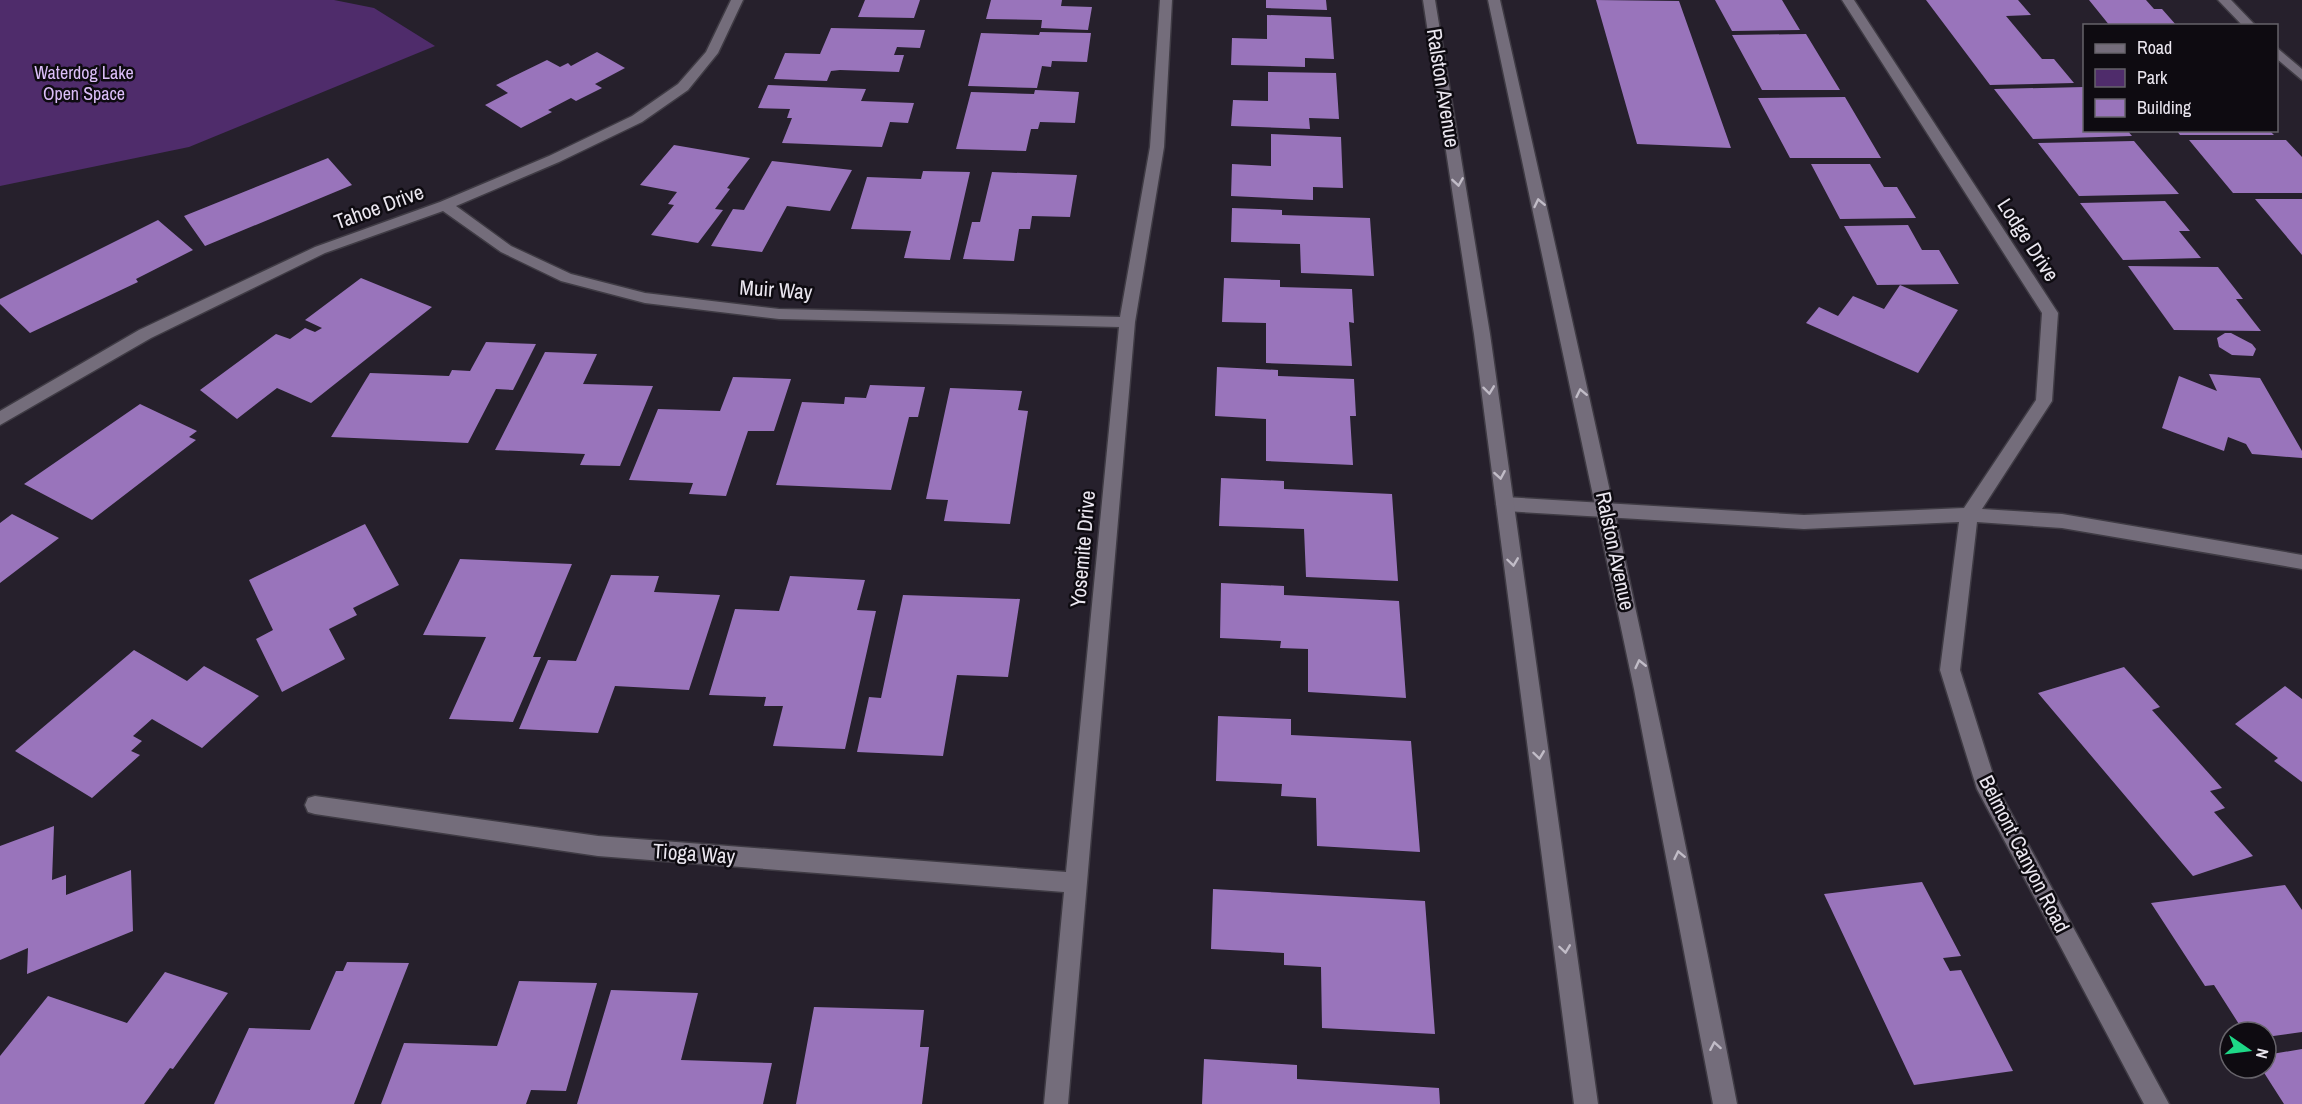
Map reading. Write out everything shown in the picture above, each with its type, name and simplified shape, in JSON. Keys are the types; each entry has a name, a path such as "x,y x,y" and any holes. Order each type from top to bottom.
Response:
{"street":[{"name":"Tahoe Drive","path":"0,419 145,334 320,250 446,205 555,159 637,119 683,87 712,53 737,0"},
{"name":"Yosemite Drive","path":"1056,1104 1127,322 1157,147 1166,0"},
{"name":"Ralston Avenue","path":"1429,0 1482,334 1586,1104"},
{"name":"Ralston Avenue","path":"1494,0 1606,508 1682,869 1725,1104"},
{"name":"Lodge Drive","path":"1848,0 2050,313 2044,401 1969,515"},
{"path":"2224,0 2248,24"},
{"path":"2278,52 2302,76"},
{"name":"Muir Way","path":"446,205 506,249 566,278 645,298 778,314 1127,322"},
{"path":"1505,504 1606,508 1804,522 1969,515 2062,521 2302,562"},
{"name":"Belmont Canyon Road","path":"1969,515 1950,670 1983,778 2157,1104"},
{"name":"Tioga Way","path":"315,805 598,846 1075,883"}],"green space":[{"name":"Waterdog Lake Open Space","path":"0,0 334,0 374,8 435,46 189,147 0,186"}],"building":[{"path":"865,0 920,0 914,18 858,17"},
{"path":"991,0 1062,0 1061,6 1092,7 1088,30 1041,28 1042,20 986,19"},
{"path":"1266,0 1326,0 1327,10 1266,8"},
{"path":"1596,0 1679,1 1731,148 1637,144"},
{"path":"1715,0 1782,0 1800,30 1732,31"},
{"path":"1926,0 2018,0 2031,15 2006,16 2042,59 2054,59 2074,83 1990,85"},
{"path":"2089,0 2146,0 2154,9 2162,9 2175,24 2108,24"},
{"path":"1267,15 1331,17 1334,59 1305,58 1305,67 1231,65 1232,38 1267,39"},
{"path":"831,28 925,30 920,48 897,47 894,55 904,55 899,72 840,70 831,71 827,81 774,79 785,53 820,54"},
{"path":"1040,32 1091,33 1087,62 1052,61 1051,67 1042,66 1037,88 968,86 981,33 1039,35"},
{"path":"1806,34 1840,90 1762,90 1732,35"},
{"path":"597,52 625,68 595,84 602,88 576,101 571,98 548,110 552,112 521,128 485,105 508,93 496,85 547,60 560,67 568,63 571,66"},
{"path":"1268,72 1336,73 1339,119 1309,118 1310,129 1231,126 1233,100 1268,101"},
{"path":"768,85 866,89 861,101 914,103 908,123 890,122 882,147 782,143 792,118 787,118 790,109 758,108"},
{"path":"2083,87 2083,132 2129,132 2132,136 2033,139 1994,89"},
{"path":"1035,90 1079,92 1075,123 1040,122 1038,129 1031,129 1026,151 956,149 971,92 1034,94"},
{"path":"1845,97 1881,158 1790,158 1758,98"},
{"path":"2178,132 2271,132 2274,135 2180,135"},
{"path":"1271,134 1341,137 1343,188 1313,187 1313,200 1231,196 1232,164 1271,166"},
{"path":"2189,140 2286,140 2302,157 2302,193 2233,193"},
{"path":"2134,141 2179,194 2079,196 2038,143"},
{"path":"674,145 750,158 727,188 730,189 715,209 723,210 698,243 651,235 674,205 668,204 677,192 640,185"},
{"path":"328,158 352,185 205,246 184,216"},
{"path":"772,161 852,170 830,211 787,206 762,252 711,246 733,209 744,210"},
{"path":"1811,164 1870,164 1884,187 1897,187 1916,218 1840,219"},
{"path":"923,171 970,172 950,260 904,258 911,231 851,229 867,177 921,179"},
{"path":"992,172 1077,175 1070,217 1032,216 1030,229 1019,229 1014,261 963,259 972,222 980,222"},
{"path":"2255,199 2302,199 2302,255"},
{"path":"2165,201 2190,231 2179,231 2201,258 2123,260 2080,203"},
{"path":"1232,208 1282,210 1282,215 1370,218 1374,276 1301,273 1300,244 1231,242"},
{"path":"158,220 193,250 136,279 138,282 30,333 0,304 0,299"},
{"path":"1908,225 1922,250 1939,250 1959,284 1877,285 1844,226"},
{"path":"2128,266 2218,267 2243,299 2236,299 2261,331 2174,330"},
{"path":"361,278 432,307 311,403 277,388 237,419 200,390 276,334 290,339 305,328 315,332 322,328 305,320"},
{"path":"1224,278 1280,280 1280,287 1352,289 1354,323 1349,322 1352,366 1266,363 1266,323 1222,322"},
{"path":"1900,285 1958,310 1918,373 1806,323 1819,307 1838,316 1853,296 1884,309"},
{"path":"2225,333 2231,333 2252,344 2256,349 2253,356 2232,355 2219,347 2217,338"},
{"path":"486,342 536,344 513,390 496,389 468,443 331,437 370,373 449,376 452,370 470,371"},
{"path":"545,352 597,354 583,384 653,386 620,466 580,465 585,454 495,450"},
{"path":"1217,367 1278,370 1278,376 1354,379 1356,416 1350,416 1353,465 1266,461 1266,419 1215,416"},
{"path":"2209,374 2260,378 2302,451 2302,458 2252,454 2246,444 2228,437 2224,451 2162,428 2179,376 2217,391"},
{"path":"733,377 791,379 774,431 748,431 726,496 689,494 693,483 629,480 658,409 720,411"},
{"path":"870,385 925,387 918,417 909,417 891,490 776,485 802,402 844,404 845,397 866,398"},
{"path":"950,388 1022,391 1018,410 1028,411 1010,524 944,521 948,500 926,499"},
{"path":"140,404 197,431 189,437 196,440 92,520 24,484"},
{"path":"1221,478 1284,481 1284,489 1392,494 1398,581 1306,577 1304,529 1219,526"},
{"path":"12,514 59,538 0,583 0,523"},
{"path":"365,524 399,585 353,608 357,615 329,629 345,659 282,692 256,639 273,630 249,580"},
{"path":"460,559 572,564 533,657 541,657 513,722 449,719 486,637 423,635"},
{"path":"611,575 659,576 654,592 720,595 689,690 615,686 598,733 519,729 548,660 576,661"},
{"path":"790,576 865,580 857,610 876,611 845,749 773,746 783,706 764,706 766,697 709,695 735,609 779,611"},
{"path":"1221,583 1284,586 1284,595 1399,601 1406,698 1308,692 1308,649 1280,648 1281,641 1220,638"},
{"path":"903,595 1020,599 1008,677 957,675 943,756 857,752 869,697 881,698"},
{"path":"134,650 187,681 204,666 259,696 202,748 152,719 133,736 142,741 131,751 140,755 92,798 15,751"},
{"path":"2124,667 2160,707 2152,710 2222,788 2210,791 2225,808 2214,812 2253,856 2193,876 2038,693"},
{"path":"2285,686 2302,699 2302,782 2274,761 2278,758 2235,724"},
{"path":"1218,716 1291,719 1291,735 1411,741 1420,852 1317,846 1316,798 1281,796 1282,784 1216,781"},
{"path":"54,826 52,880 66,875 66,895 131,870 133,931 27,974 28,948 0,960 0,846"},
{"path":"1922,882 1961,956 1943,958 1950,971 1961,970 2013,1071 1914,1085 1824,894"},
{"path":"2285,885 2302,910 2302,1032 2278,1035 2278,1020 2236,1020 2214,985 2205,986 2151,903"},
{"path":"1213,889 1425,901 1435,1034 1322,1028 1321,967 1284,965 1284,953 1211,949"},
{"path":"347,962 409,963 354,1104 214,1104 249,1028 310,1030 336,971 343,971"},
{"path":"165,972 228,993 173,1069 170,1068 144,1104 0,1104 0,1056 48,996 127,1023"},
{"path":"519,981 597,983 566,1091 531,1090 526,1104 381,1104 404,1043 497,1046"},
{"path":"611,990 698,993 681,1060 772,1063 763,1104 577,1104"},
{"path":"814,1007 924,1010 920,1047 929,1047 922,1104 796,1104"},
{"path":"2302,1049 2302,1104 2284,1104 2269,1080 2278,1080 2278,1053"},
{"path":"1204,1059 1297,1065 1297,1079 1439,1088 1440,1104 1202,1104"}]}
